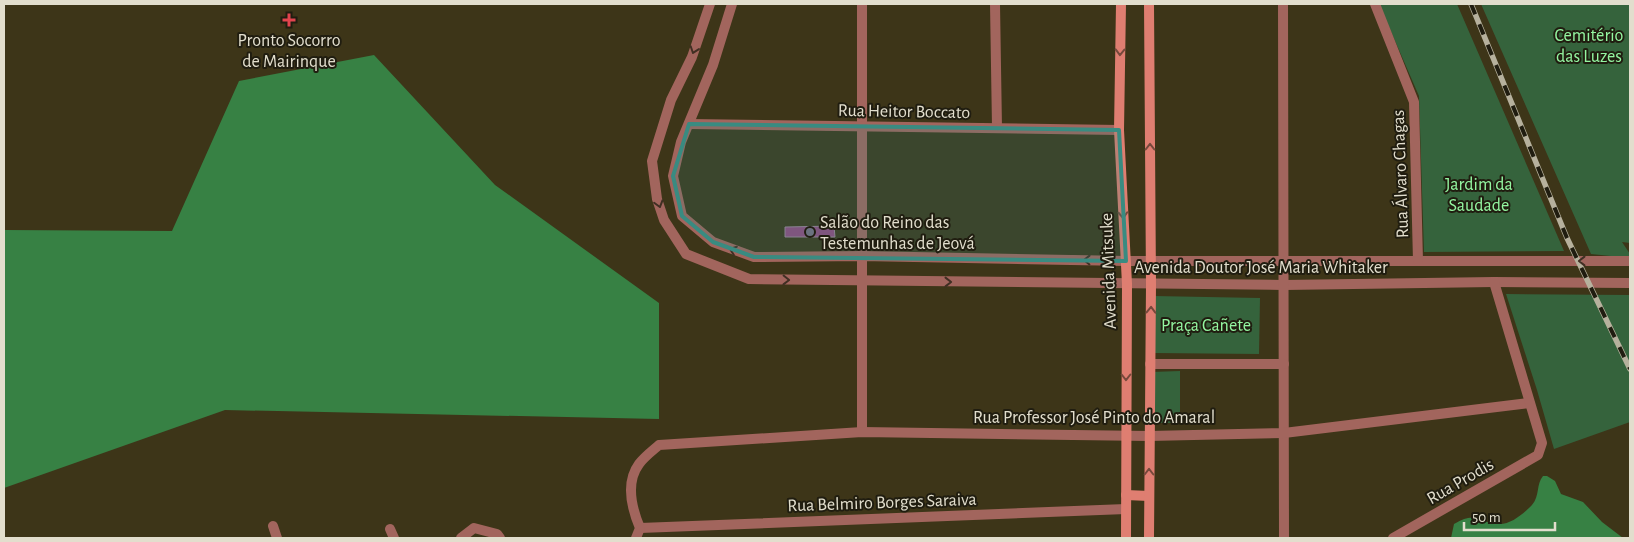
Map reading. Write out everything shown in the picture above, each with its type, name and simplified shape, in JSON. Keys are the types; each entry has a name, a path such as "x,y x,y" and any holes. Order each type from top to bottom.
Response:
{"main road":[{"name":"Avenida Mitsuke","path":"1121,4 1119,130 1127,284 1126,538"},
{"path":"1149,4 1151,260 1149,538"},
{"path":"1126,495 1149,496"}],"street":[{"name":"Avenida Doutor José Maria Whitaker","path":"710,4 692,57 671,100 652,161 657,199 664,220 686,254 749,279 862,282 1284,285 1494,282 1630,284"},
{"name":"Avenida Doutor José Maria Whitaker","path":"732,4 713,65 680,142 673,176 682,216 713,242 754,258 862,256 1126,261 1630,261"},
{"path":"862,4 862,432"},
{"path":"995,4 997,128"},
{"path":"1283,4 1284,538"},
{"name":"Rua Álvaro Chagas","path":"1375,4 1414,102 1418,261"},
{"name":"Rua Heitor Boccato","path":"689,124 1119,130"},
{"path":"1494,282 1529,403"},
{"path":"1150,364 1284,364"},
{"name":"Rua Professor José Pinto do Amaral","path":"638,533 632,510 631,488 638,465 658,445 862,432 1149,436 1284,432 1529,403"},
{"name":"Rua Prodis","path":"1393,538 1538,455 1542,443 1529,403"},
{"name":"Rua Belmiro Borges Saraiva","path":"638,533 1126,509"},
{"path":"273,526 277,538"},
{"path":"461,538 474,528 497,534 500,538"}],"highlighted area":[{"path":"689,124 1119,130 1126,261 754,257 713,242 682,216 673,176"}],"green space":[{"name":"Jardim da Saudade","path":"1379,4 1457,4 1564,251 1424,252 1419,96"},
{"name":"Cemitério das Luzes","path":"1481,4 1630,4 1630,243 1622,242 1630,254 1630,258 1591,254"},
{"path":"374,55 495,185 659,303 659,419 225,410 4,488 4,230 172,231 239,81"},
{"path":"1506,294 1630,295 1630,422 1554,449"},
{"name":"Praça Cañete","path":"1154,296 1260,298 1259,354 1153,353"},
{"path":"1180,371 1180,423 1151,423 1151,372"},
{"path":"1543,476 1547,476 1555,481 1561,494 1583,502 1602,522 1623,538 1451,538 1454,524 1467,518 1503,524 1517,518 1532,505"}],"building":[{"name":"Salão do Reino das Testemunhas de Jeová","path":"834,226 835,237 785,237 785,227"}],"railway":[{"path":"1471,4 1567,238 1630,369"}],"place":[{"name":"Pronto Socorro de Mairinque","path":"289,20"},
{"name":"Salão do Reino das Testemunhas de Jeová","path":"810,232"}]}
